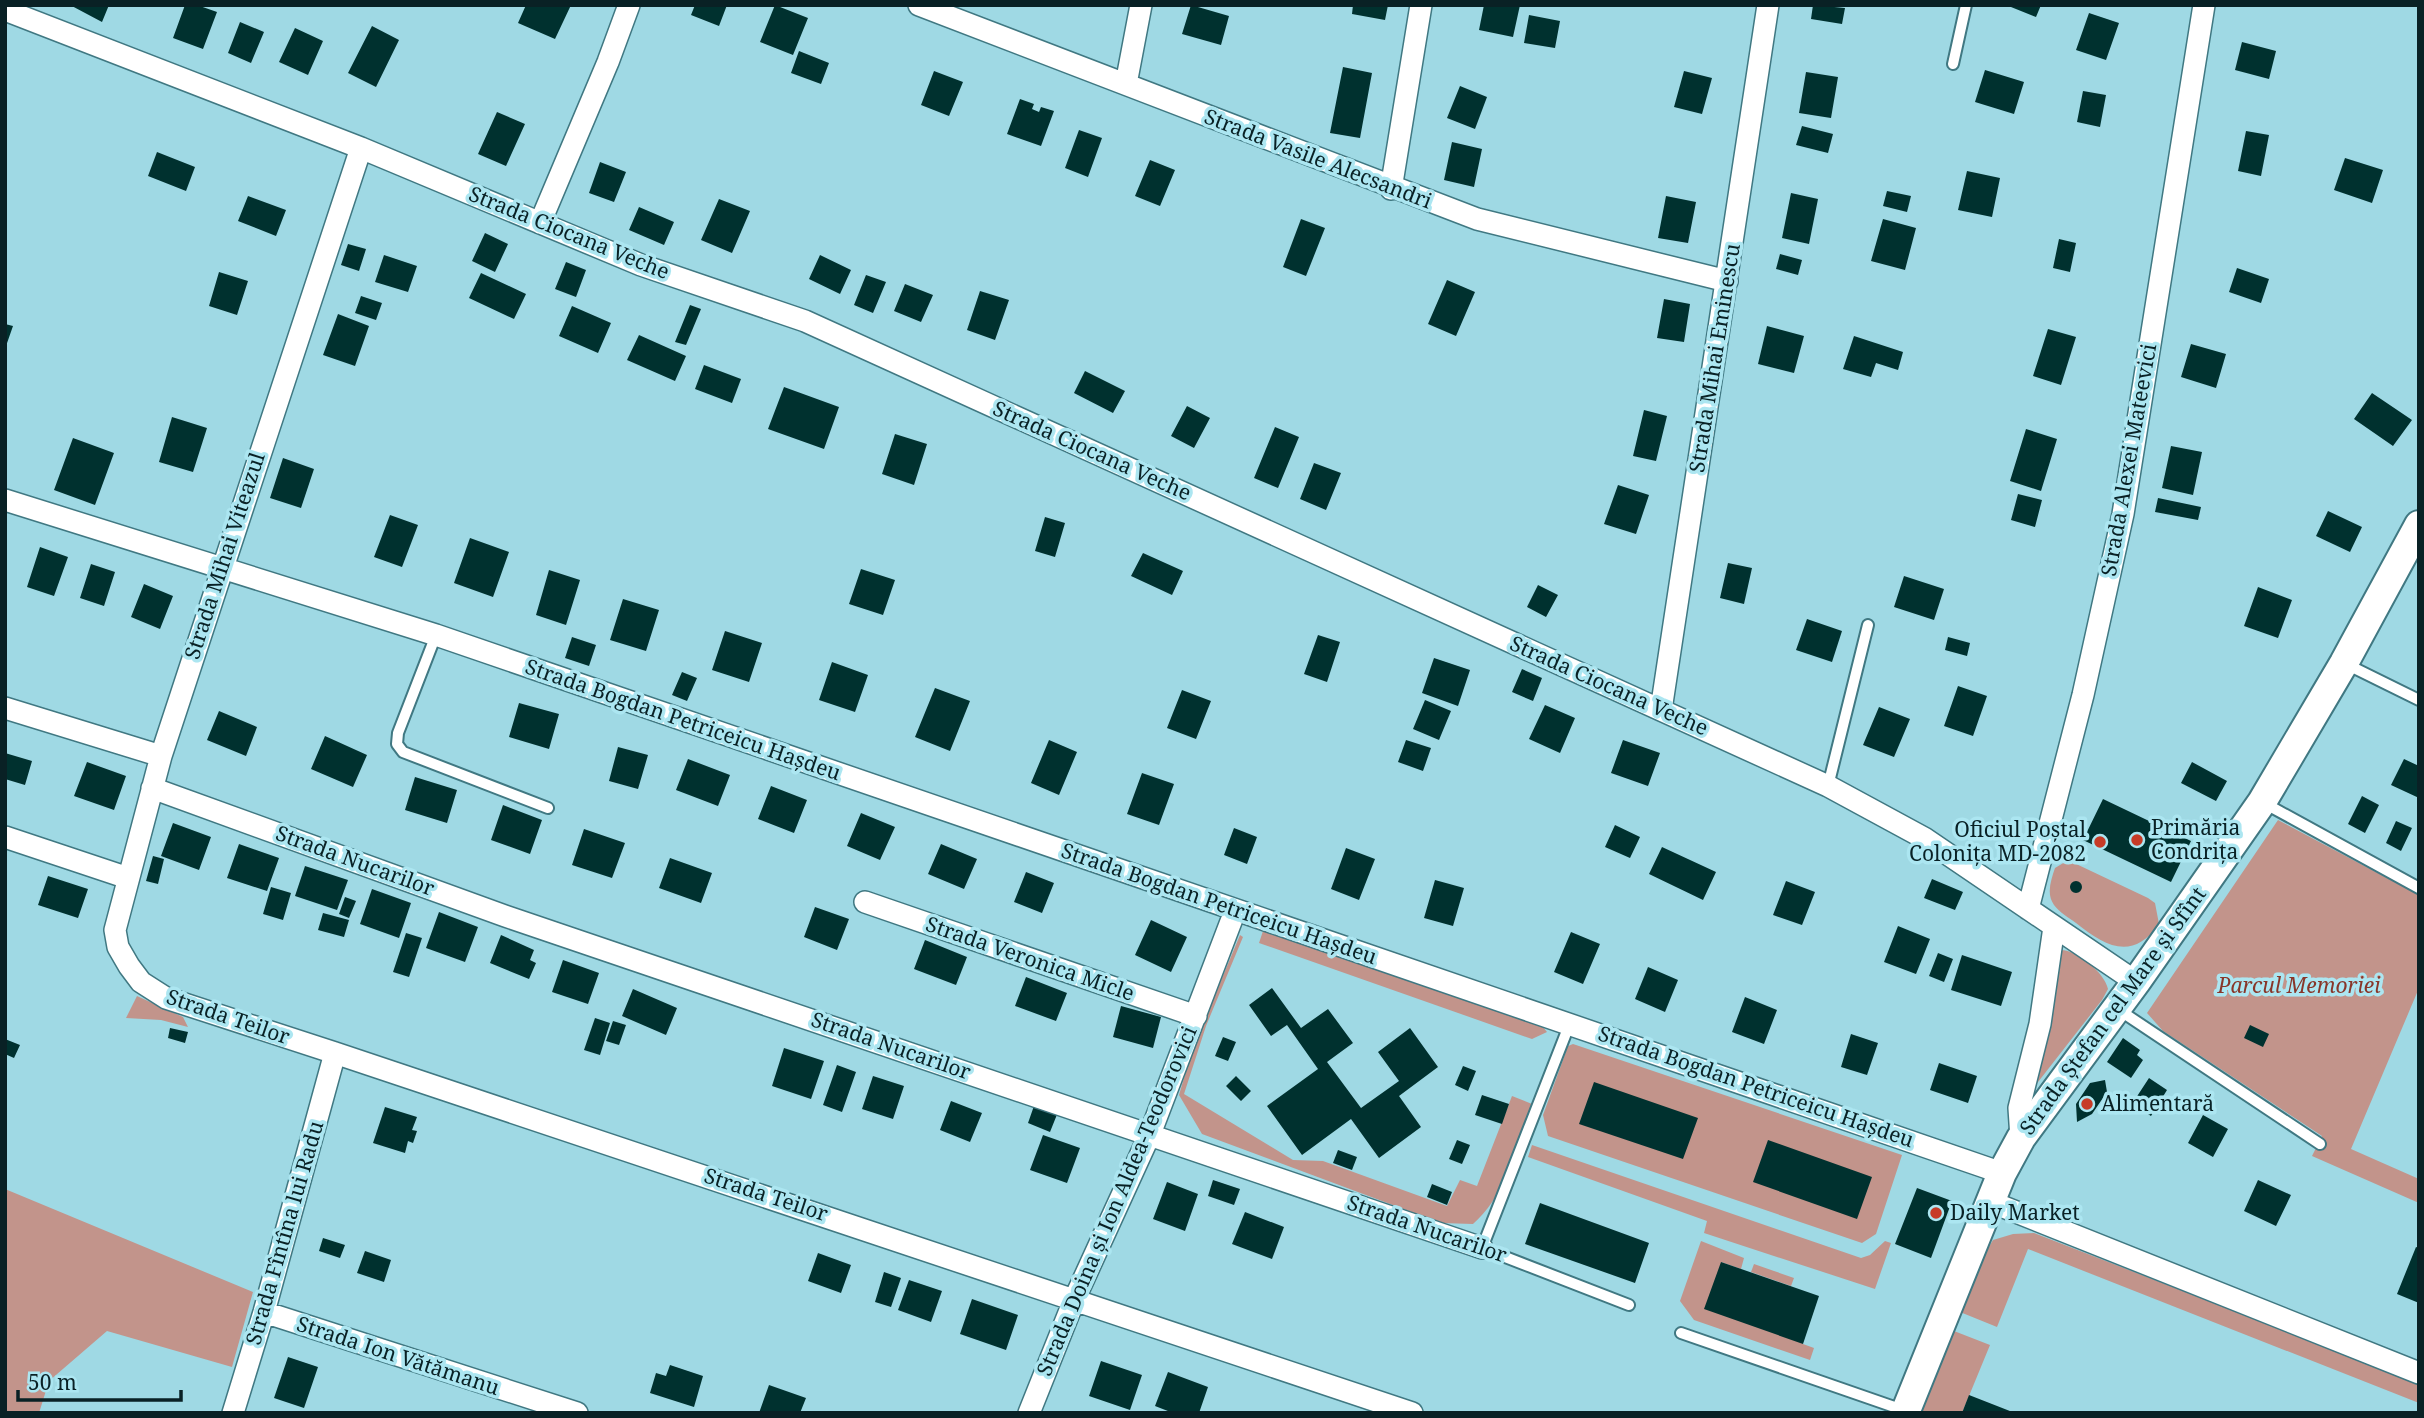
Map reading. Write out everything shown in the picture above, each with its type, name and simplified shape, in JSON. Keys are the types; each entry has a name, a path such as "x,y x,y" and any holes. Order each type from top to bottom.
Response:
{"street":[{"path":"540,223 608,62 629,5"},
{"name":"Strada Vasile Alecsandri","path":"919,5 1477,219 1727,281"},
{"path":"1126,84 1141,5"},
{"path":"1391,188 1421,5"},
{"name":"Strada Mihai Eminescu","path":"1661,710 1768,5"},
{"name":"Strada Alexei Mateevici","path":"2028,909 2083,695 2123,514 2204,5"},
{"name":"Strada Ciocana Veche","path":"5,10 361,148 641,265 805,321 1828,786 1924,838 2136,982"},
{"name":"Strada Mihai Viteazul","path":"129,966 118,947 115,929 160,756 361,148"},
{"name":"Strada Bogdan Petriceicu Hașdeu","path":"5,500 436,635 2002,1173"},
{"name":"Strada Ștefan cel Mare și Sfînt","path":"1906,1412 2002,1173 2021,1138 2136,982 2262,802 2344,663 2419,525"},
{"path":"5,708 160,756"},
{"name":"Strada Nucarilor","path":"152,788 505,916 1482,1248"},
{"path":"5,837 128,878"},
{"name":"Strada Veronica Micle","path":"865,902 1196,1016"},
{"name":"Strada Doina și Ion Aldea-Teodorovici","path":"1030,1413 1075,1298 1150,1134 1235,911"},
{"path":"2021,1138 2019,1108 2040,1024 2053,928"},
{"name":"Strada Teilor","path":"129,966 141,982 166,998 1075,1298 1412,1413"},
{"name":"Strada Fîntîna lui Radu","path":"233,1413 264,1312 335,1052"},
{"path":"1991,1202 2419,1373"},
{"name":"Strada Ion Vătămanu","path":"264,1312 531,1406 577,1413"}],"lane":[{"path":"1953,64 1966,5"},
{"path":"1828,786 1868,625"},
{"path":"436,635 398,733 397,744 403,752 548,808"},
{"path":"2344,663 2419,700"},
{"path":"2262,802 2419,888"},
{"path":"2116,1008 2320,1144"},
{"path":"1482,1248 1570,1023"},
{"name":"Strada Nucarilor","path":"1482,1248 1629,1305"},
{"path":"1681,1333 1906,1412"}],"green space":[{"name":"Parcul Memoriei","path":"2278,820 2419,895 2419,988 2351,1149 2419,1179 2419,1203 2312,1156 2322,1136 2163,1031 2147,1013"},
{"path":"2065,862 2072,862 2148,898 2155,903 2159,924 2149,936 2129,946 2118,946 2097,938 2056,908 2052,901 2050,887 2055,868"},
{"path":"1263,931 1543,1027 1547,1032 1532,1039 1259,943"},
{"path":"1240,935 1243,937 1206,1026 1184,1094 1293,1160 1323,1161 1447,1206 1460,1180 1477,1186 1512,1096 1532,1104 1503,1184 1485,1212 1473,1224 1441,1223 1202,1134 1179,1095 1193,1048"},
{"path":"2061,950 2075,954 2089,964 2102,976 2108,989 2031,1091"},
{"path":"137,996 183,1017 188,1027 161,1020 126,1018"},
{"path":"1573,1044 1902,1155 1876,1234 1862,1243 1548,1136 1543,1115 1568,1046"},
{"path":"1532,1145 1861,1258 1870,1255 1885,1241 1891,1243 1875,1289 1704,1233 1707,1221 1528,1157"},
{"path":"5,1189 253,1292 232,1367 107,1331 49,1381 39,1413 5,1413"},
{"path":"2034,1233 2419,1383 2419,1403 2028,1249 1997,1327 1960,1312 1980,1262 1993,1240 2013,1234"},
{"path":"1701,1241 1744,1258 1741,1269 1721,1262 1803,1344 1814,1348 1810,1360 1694,1320 1680,1301"},
{"path":"1754,1264 1794,1278 1791,1286 1751,1272"},
{"path":"1954,1331 1990,1345 1962,1413 1921,1413"}],"building":[{"path":"70,5 109,5 102,22"},
{"path":"185,5 197,5 217,12 203,49 173,38"},
{"path":"526,5 571,5 555,39 518,23"},
{"path":"695,5 727,5 719,26 691,15"},
{"path":"775,5 808,18 793,55 760,42"},
{"path":"1191,5 1229,16 1221,45 1182,34"},
{"path":"1353,5 1388,5 1385,20 1352,14"},
{"path":"1484,5 1520,5 1513,37 1479,30"},
{"path":"1813,5 1845,8 1842,24 1811,19"},
{"path":"2006,5 2041,5 2036,17"},
{"path":"2089,13 2119,23 2106,60 2076,50"},
{"path":"1529,15 1560,21 1555,48 1524,43"},
{"path":"240,22 264,32 251,63 228,53"},
{"path":"372,26 399,40 376,87 348,73"},
{"path":"295,28 323,41 308,75 279,62"},
{"path":"2242,42 2276,51 2269,79 2235,70"},
{"path":"799,51 829,63 821,84 791,73"},
{"path":"1343,67 1372,73 1360,138 1330,133"},
{"path":"1985,70 2024,82 2014,114 1975,102"},
{"path":"934,71 963,82 949,116 921,105"},
{"path":"1684,71 1712,78 1702,114 1674,107"},
{"path":"1806,72 1838,77 1831,118 1799,113"},
{"path":"1460,86 1487,97 1475,129 1447,118"},
{"path":"2083,91 2106,95 2100,127 2077,122"},
{"path":"1020,99 1034,104 1032,109 1039,112 1041,107 1054,111 1041,146 1007,134"},
{"path":"497,112 525,124 506,166 478,154"},
{"path":"1802,126 1833,134 1828,153 1796,145"},
{"path":"1079,130 1102,138 1088,177 1065,168"},
{"path":"2246,131 2269,135 2261,176 2238,171"},
{"path":"1452,142 1482,149 1474,187 1444,180"},
{"path":"157,152 195,167 186,191 148,176"},
{"path":"2345,158 2383,170 2372,203 2334,190"},
{"path":"1150,160 1175,170 1160,206 1135,196"},
{"path":"600,162 626,172 614,202 589,193"},
{"path":"1967,171 2000,178 1992,217 1958,210"},
{"path":"1887,191 1911,196 1907,212 1883,206"},
{"path":"1791,193 1818,199 1809,244 1782,238"},
{"path":"248,196 286,210 276,236 238,221"},
{"path":"1666,196 1696,202 1688,243 1658,238"},
{"path":"719,199 750,211 732,253 701,240"},
{"path":"639,207 674,222 664,245 629,230"},
{"path":"1301,219 1325,228 1306,276 1283,267"},
{"path":"1883,219 1916,228 1905,270 1871,261"},
{"path":"485,233 508,244 495,272 472,261"},
{"path":"2059,239 2076,243 2070,272 2053,268"},
{"path":"348,244 366,249 359,271 341,265"},
{"path":"1780,254 1802,260 1798,275 1776,269"},
{"path":"384,255 417,266 408,292 375,282"},
{"path":"820,255 851,270 840,294 809,279"},
{"path":"566,262 586,270 576,297 555,289"},
{"path":"2237,268 2269,279 2261,303 2229,292"},
{"path":"219,272 248,281 237,315 209,306"},
{"path":"481,273 526,294 514,319 469,298"},
{"path":"866,275 886,282 873,313 854,305"},
{"path":"1447,280 1475,292 1456,336 1428,324"},
{"path":"905,284 933,295 921,322 894,311"},
{"path":"980,291 1009,300 995,340 967,330"},
{"path":"361,296 382,303 376,320 355,313"},
{"path":"1664,299 1690,304 1684,342 1657,338"},
{"path":"690,305 701,309 686,345 675,342"},
{"path":"572,306 611,323 598,353 559,336"},
{"path":"338,314 369,326 355,366 323,355"},
{"path":"5,324 13,326 6,346 5,346"},
{"path":"1767,326 1804,336 1794,373 1758,364"},
{"path":"2048,329 2076,337 2061,385 2033,376"},
{"path":"639,335 686,356 675,381 627,360"},
{"path":"1854,336 1903,352 1898,370 1876,363 1871,377 1843,369"},
{"path":"2191,344 2226,354 2216,388 2181,377"},
{"path":"704,365 741,379 732,403 695,389"},
{"path":"1085,371 1125,391 1113,413 1074,393"},
{"path":"784,387 839,407 824,449 768,429"},
{"path":"2372,393 2412,420 2393,446 2354,419"},
{"path":"1187,406 1210,418 1194,448 1171,436"},
{"path":"1644,410 1667,416 1656,461 1633,456"},
{"path":"172,417 207,428 193,472 159,462"},
{"path":"1275,427 1299,437 1278,488 1254,478"},
{"path":"2026,429 2057,439 2041,491 2010,481"},
{"path":"895,434 927,444 914,485 882,474"},
{"path":"73,438 114,453 95,505 54,490"},
{"path":"2171,446 2202,452 2193,495 2162,488"},
{"path":"283,458 314,469 301,508 270,498"},
{"path":"1314,463 1341,473 1326,510 1300,499"},
{"path":"1618,485 1649,495 1636,534 1604,524"},
{"path":"2018,494 2042,500 2035,527 2011,520"},
{"path":"2158,498 2201,507 2198,520 2155,512"},
{"path":"2328,511 2362,527 2350,552 2316,536"},
{"path":"390,515 418,525 402,567 374,557"},
{"path":"1045,517 1065,523 1055,557 1035,551"},
{"path":"470,538 509,552 493,597 454,583"},
{"path":"40,547 68,557 54,596 27,587"},
{"path":"1143,553 1183,571 1172,595 1131,576"},
{"path":"1728,563 1752,568 1744,604 1720,598"},
{"path":"91,564 115,572 104,606 80,598"},
{"path":"861,569 895,580 883,615 849,604"},
{"path":"549,570 580,580 566,625 536,615"},
{"path":"1904,576 1944,589 1934,620 1894,607"},
{"path":"144,584 173,596 160,629 131,617"},
{"path":"1538,585 1558,595 1546,617 1527,607"},
{"path":"2258,587 2292,600 2278,638 2244,626"},
{"path":"623,599 659,610 646,651 610,640"},
{"path":"1807,619 1842,631 1832,662 1796,650"},
{"path":"725,631 762,643 749,682 712,670"},
{"path":"1318,635 1340,642 1327,682 1304,674"},
{"path":"572,637 596,645 589,666 565,658"},
{"path":"1948,637 1970,643 1967,656 1945,650"},
{"path":"1434,658 1470,670 1458,706 1422,693"},
{"path":"832,662 868,675 855,712 819,700"},
{"path":"1522,669 1542,678 1533,701 1512,692"},
{"path":"682,672 697,678 687,701 672,695"},
{"path":"1958,686 1987,696 1973,736 1944,726"},
{"path":"935,688 970,701 950,751 915,737"},
{"path":"1182,690 1211,701 1196,739 1167,728"},
{"path":"1425,700 1451,711 1439,740 1413,729"},
{"path":"519,703 559,714 549,749 509,737"},
{"path":"1545,705 1575,718 1560,753 1529,739"},
{"path":"1879,707 1910,719 1894,757 1863,745"},
{"path":"219,711 257,727 246,756 207,740"},
{"path":"325,736 367,755 353,787 311,769"},
{"path":"1049,740 1077,752 1059,795 1031,783"},
{"path":"1406,740 1431,748 1423,771 1398,762"},
{"path":"1623,740 1660,753 1648,786 1611,773"},
{"path":"618,747 648,755 638,789 609,781"},
{"path":"5,753 32,761 25,785 5,779"},
{"path":"688,759 730,775 718,806 676,790"},
{"path":"2404,759 2419,766 2419,798 2391,785"},
{"path":"87,762 126,776 114,810 74,796"},
{"path":"2192,762 2227,781 2216,801 2181,783"},
{"path":"1142,773 1174,784 1159,825 1127,814"},
{"path":"415,777 457,790 447,823 405,810"},
{"path":"771,786 807,800 794,833 758,819"},
{"path":"2362,796 2379,805 2365,833 2348,824"},
{"name":"Primăria Condrița","path":"2103,799 2191,841 2171,882 2083,840"},
{"path":"503,805 542,820 530,854 491,840"},
{"path":"861,813 895,827 880,860 847,846"},
{"path":"2396,821 2412,828 2401,851 2386,843"},
{"path":"173,823 211,837 199,870 161,856"},
{"path":"1615,825 1640,837 1630,858 1605,847"},
{"path":"1234,828 1257,837 1247,864 1224,855"},
{"path":"584,829 625,843 612,878 572,865"},
{"path":"239,844 279,858 267,891 227,878"},
{"path":"941,844 977,859 964,889 928,874"},
{"path":"1662,847 1716,872 1703,900 1649,874"},
{"path":"1346,848 1375,859 1359,900 1331,889"},
{"path":"153,856 164,859 158,884 146,881"},
{"path":"670,858 712,873 701,903 659,888"},
{"path":"305,866 348,880 337,910 295,896"},
{"path":"1026,872 1054,883 1042,913 1014,902"},
{"path":"48,876 88,889 78,918 38,905"},
{"path":"1932,879 1963,892 1955,910 1924,898"},
{"path":"1435,880 1464,888 1453,926 1424,918"},
{"path":"1786,881 1815,892 1802,925 1773,915"},
{"path":"2076,881 2082,887 2076,893 2070,887"},
{"path":"271,887 291,893 283,920 263,914"},
{"path":"372,889 411,903 399,938 360,924"},
{"path":"345,897 356,901 349,918 339,914"},
{"path":"815,907 849,919 837,950 804,937"},
{"path":"439,912 478,927 465,962 426,948"},
{"path":"323,913 349,920 344,937 318,930"},
{"path":"1151,920 1187,937 1171,972 1135,955"},
{"path":"1898,926 1930,939 1916,974 1884,962"},
{"path":"1571,932 1600,944 1583,984 1554,972"},
{"path":"406,933 422,938 409,977 393,972"},
{"path":"501,935 534,950 530,960 536,963 529,979 490,963"},
{"path":"925,940 967,957 956,985 914,969"},
{"path":"1938,953 1953,959 1944,982 1929,976"},
{"path":"1962,955 2012,972 2001,1006 1951,990"},
{"path":"563,960 599,973 588,1004 552,992"},
{"path":"1648,967 1678,980 1665,1012 1635,999"},
{"path":"1026,977 1067,993 1056,1021 1015,1006"},
{"path":"1272,988 1301,1028 1328,1009 1353,1043 1327,1062 1361,1108 1399,1081 1378,1052 1410,1028 1438,1067 1399,1096 1421,1127 1379,1158 1351,1119 1302,1155 1267,1106 1318,1069 1287,1025 1271,1036 1249,1005"},
{"path":"633,989 677,1008 666,1035 622,1016"},
{"path":"1745,997 1777,1010 1764,1044 1732,1032"},
{"path":"1121,1006 1161,1017 1153,1048 1113,1037"},
{"path":"595,1018 610,1023 600,1055 584,1050"},
{"path":"613,1021 626,1025 619,1045 606,1041"},
{"path":"2250,1025 2269,1034 2263,1047 2244,1038"},
{"path":"170,1028 188,1032 185,1043 168,1038"},
{"path":"1851,1034 1878,1043 1867,1075 1841,1067"},
{"path":"1223,1037 1236,1042 1228,1061 1215,1056"},
{"path":"2123,1038 2140,1050 2137,1055 2143,1060 2131,1078 2107,1062"},
{"path":"5,1039 20,1045 14,1058 5,1054"},
{"path":"784,1048 824,1061 811,1099 772,1086"},
{"path":"1939,1063 1977,1076 1968,1103 1930,1090"},
{"path":"837,1065 856,1072 842,1112 823,1105"},
{"path":"1463,1066 1476,1071 1468,1091 1455,1085"},
{"path":"873,1076 904,1086 893,1119 862,1109"},
{"path":"1236,1076 1251,1091 1241,1101 1226,1086"},
{"path":"2149,1078 2167,1090 2151,1116 2132,1104"},
{"path":"2105,1080 2107,1092 2092,1114 2077,1122 2076,1104 2090,1083"},
{"path":"1594,1082 1698,1118 1683,1159 1579,1124"},
{"path":"1482,1095 1509,1104 1502,1124 1475,1115"},
{"path":"951,1101 982,1113 970,1142 940,1130"},
{"path":"1035,1103 1058,1112 1050,1132 1028,1123"},
{"path":"385,1107 417,1117 412,1130 417,1131 413,1143 408,1141 405,1153 373,1143"},
{"path":"2203,1115 2228,1129 2213,1157 2188,1143"},
{"path":"1043,1135 1080,1148 1067,1183 1030,1170"},
{"path":"1457,1140 1470,1145 1462,1164 1449,1159"},
{"path":"1768,1140 1872,1177 1857,1219 1753,1182"},
{"path":"1338,1150 1357,1157 1352,1170 1333,1163"},
{"path":"1213,1180 1240,1189 1234,1205 1208,1196"},
{"path":"2258,1180 2291,1195 2276,1226 2244,1211"},
{"path":"1167,1182 1198,1194 1185,1231 1153,1219"},
{"path":"1432,1184 1452,1192 1447,1205 1427,1197"},
{"path":"1917,1188 1952,1201 1931,1258 1895,1244"},
{"path":"1540,1203 1649,1243 1635,1283 1525,1244"},
{"path":"1245,1212 1284,1227 1272,1259 1232,1244"},
{"path":"323,1238 345,1245 340,1258 319,1251"},
{"path":"2416,1247 2419,1248 2419,1303 2397,1294"},
{"path":"365,1251 391,1260 384,1282 357,1273"},
{"path":"818,1253 851,1265 841,1293 808,1281"},
{"path":"1721,1262 1819,1296 1803,1344 1704,1309"},
{"path":"884,1272 901,1278 891,1307 875,1302"},
{"path":"909,1280 942,1291 931,1322 898,1310"},
{"path":"972,1299 1018,1315 1006,1350 960,1334"},
{"path":"288,1357 318,1367 304,1408 274,1398"},
{"path":"1101,1361 1142,1375 1130,1410 1089,1396"},
{"path":"670,1365 703,1376 694,1407 650,1393 656,1373 666,1376"},
{"path":"1168,1372 1208,1387 1199,1413 1173,1413 1155,1406"},
{"path":"769,1385 806,1398 800,1413 759,1413"},
{"path":"1969,1395 2015,1413 1962,1413"}],"place":[{"name":"Primăria Condrița","path":"2137,840"},
{"name":"Oficiul Poștal Colonița MD-2082","path":"2100,842"},
{"name":"Alimentară","path":"2087,1104"},
{"name":"Daily Market","path":"1936,1213"}]}
